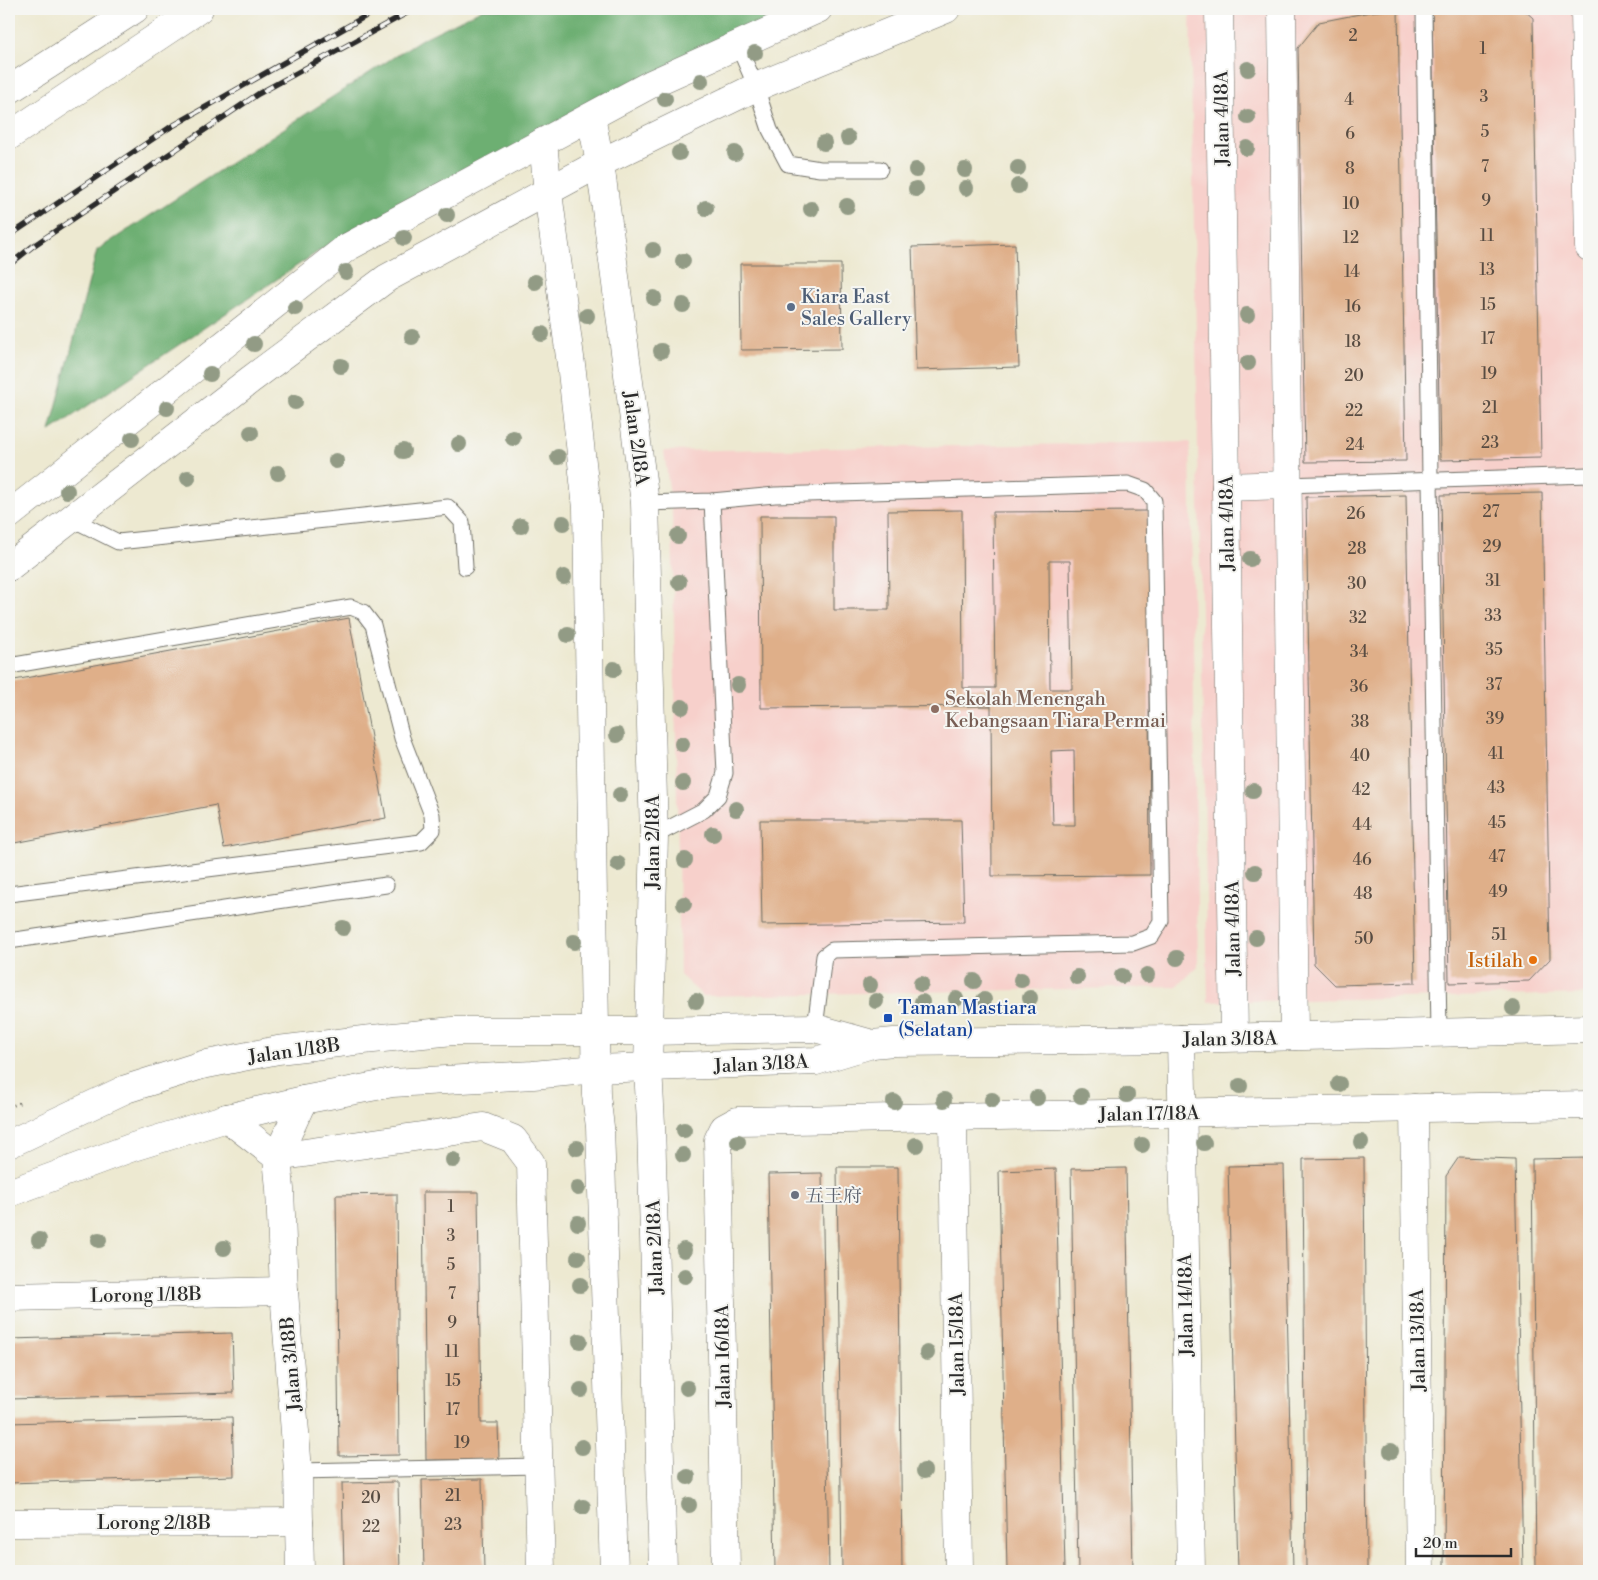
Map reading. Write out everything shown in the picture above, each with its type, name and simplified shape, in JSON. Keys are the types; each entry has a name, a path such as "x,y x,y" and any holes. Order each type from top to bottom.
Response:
{"street":[{"path":"9,90 135,9"},
{"path":"9,136 199,9"},
{"path":"9,515 346,248 651,84 818,9"},
{"path":"9,567 250,380 387,278 548,193 600,163 756,87 946,9"},
{"name":"Jalan 4/18A","path":"1219,9 1234,1037"},
{"path":"1282,9 1286,485 1294,1036"},
{"path":"1585,9 1589,247"},
{"name":"Jalan 2/18A","path":"591,117 600,163 646,503 654,836 648,1068 663,1571"},
{"path":"542,142 572,372 586,508 596,1095 600,1127 614,1571"},
{"path":"1226,487 1286,485"},
{"path":"9,521 32,550"},
{"name":"Jalan 3/18A","path":"595,1031 815,1028 872,1044"},
{"name":"Jalan 3/18A","path":"596,1069 816,1061 872,1044 894,1042 1181,1039 1589,1029"},
{"name":"Jalan 1/18B","path":"9,1144 126,1089 202,1065 278,1050 452,1030 595,1031"},
{"name":"Jalan 14/18A","path":"1181,1039 1190,1571"},
{"path":"9,1193 133,1147 227,1118 303,1100 392,1083 533,1075 596,1069"},
{"path":"277,1157 303,1100"},
{"name":"Jalan 17/18A","path":"718,1140 724,1128 737,1121 1589,1105"},
{"name":"Jalan 13/18A","path":"1414,1108 1420,1571"},
{"name":"Jalan 15/18A","path":"953,1117 959,1571"},
{"path":"227,1118 277,1157 483,1127 514,1139 531,1163 541,1571"},
{"name":"Jalan 16/18A","path":"718,1140 726,1571"},
{"name":"Jalan 3/18B","path":"277,1157 284,1291 298,1470 300,1571"},
{"name":"Lorong 1/18B","path":"9,1297 284,1291"},
{"name":"Lorong 2/18B","path":"9,1523 299,1522"}],"lane":[{"path":"1424,9 1439,1033"},
{"path":"738,45 756,87 770,130 788,164 820,169 880,169"},
{"path":"1286,485 1589,475"},
{"path":"646,503 712,501 775,495 1128,484 1145,490 1154,501 1161,921 1152,936 1133,943 832,950 824,956 815,1028"},
{"path":"654,836 704,810 718,796 725,773 712,501"},
{"path":"72,518 118,542 448,507 462,522 465,567"},
{"path":"9,666 351,607 363,612 373,625 402,738 432,815 433,830 420,842 9,894"},
{"path":"9,941 386,885"},
{"path":"9,1130 126,1089"},
{"path":"298,1470 538,1466"}],"shaded area":[{"path":"1190,9 1589,9 1589,994 1208,1002"},
{"name":"Sekolah Menengah Kebangsaan Tiara Permai","path":"1190,442 1198,966 1177,987 703,996 680,975 672,510 664,451"}],"green space":[{"path":"483,9 800,9 343,235 50,431 97,250 420,40"}],"building":[{"path":"1398,9 1406,461 1305,462 1298,48 1319,22 1370,12"},
{"path":"1432,9 1523,9 1533,18 1541,458 1440,460"},
{"path":"1015,244 1019,367 916,370 912,247"},
{"name":"Kiara East Sales Gallery","path":"740,264 841,264 842,349 741,350"},
{"path":"1542,493 1550,959 1529,981 1449,983 1441,495"},
{"path":"1406,495 1415,983 1335,985 1314,964 1306,497"},
{"path":"962,510 963,688 995,688 993,512 1148,511 1150,875 992,876 991,706 761,708 760,516 834,516 834,610 889,610 888,511","holes":["1049,561 1070,561 1072,689 1050,689","1074,750 1075,825 1053,825 1051,751"]},
{"path":"349,618 386,818 224,848 216,805 9,844 9,681"},
{"path":"760,820 961,820 964,922 762,925"},
{"path":"1459,1157 1515,1159 1523,1571 1444,1571 1446,1176"},
{"path":"1364,1158 1367,1571 1306,1571 1303,1159"},
{"path":"1589,1158 1589,1571 1536,1571 1532,1159"},
{"path":"1284,1165 1293,1571 1238,1571 1228,1166"},
{"path":"837,1167 898,1167 902,1571 842,1571"},
{"path":"1126,1168 1133,1571 1078,1571 1071,1169"},
{"path":"1056,1169 1065,1571 1007,1571 999,1171"},
{"path":"822,1173 829,1571 775,1571 768,1174"},
{"path":"423,1192 478,1192 481,1423 498,1423 499,1460 426,1460"},
{"path":"397,1194 399,1455 339,1456 336,1195"},
{"path":"232,1333 234,1393 9,1399 9,1339"},
{"path":"232,1417 234,1476 9,1483 9,1423"},
{"path":"482,1479 484,1571 424,1571 422,1480"},
{"path":"398,1482 400,1571 344,1571 342,1483"}],"railway":[{"path":"9,236 169,128 378,9"},
{"path":"9,265 33,246 258,94 414,9"}],"place":[{"name":"Kiara East Sales Gallery","path":"791,307"},
{"name":"Sekolah Menengah Kebangsaan Tiara Permai","path":"935,709"},
{"name":"Istilah","path":"1533,960"},
{"name":"Taman Mastiara (Selatan)","path":"888,1018"},
{"name":"五王府","path":"795,1195"}]}
